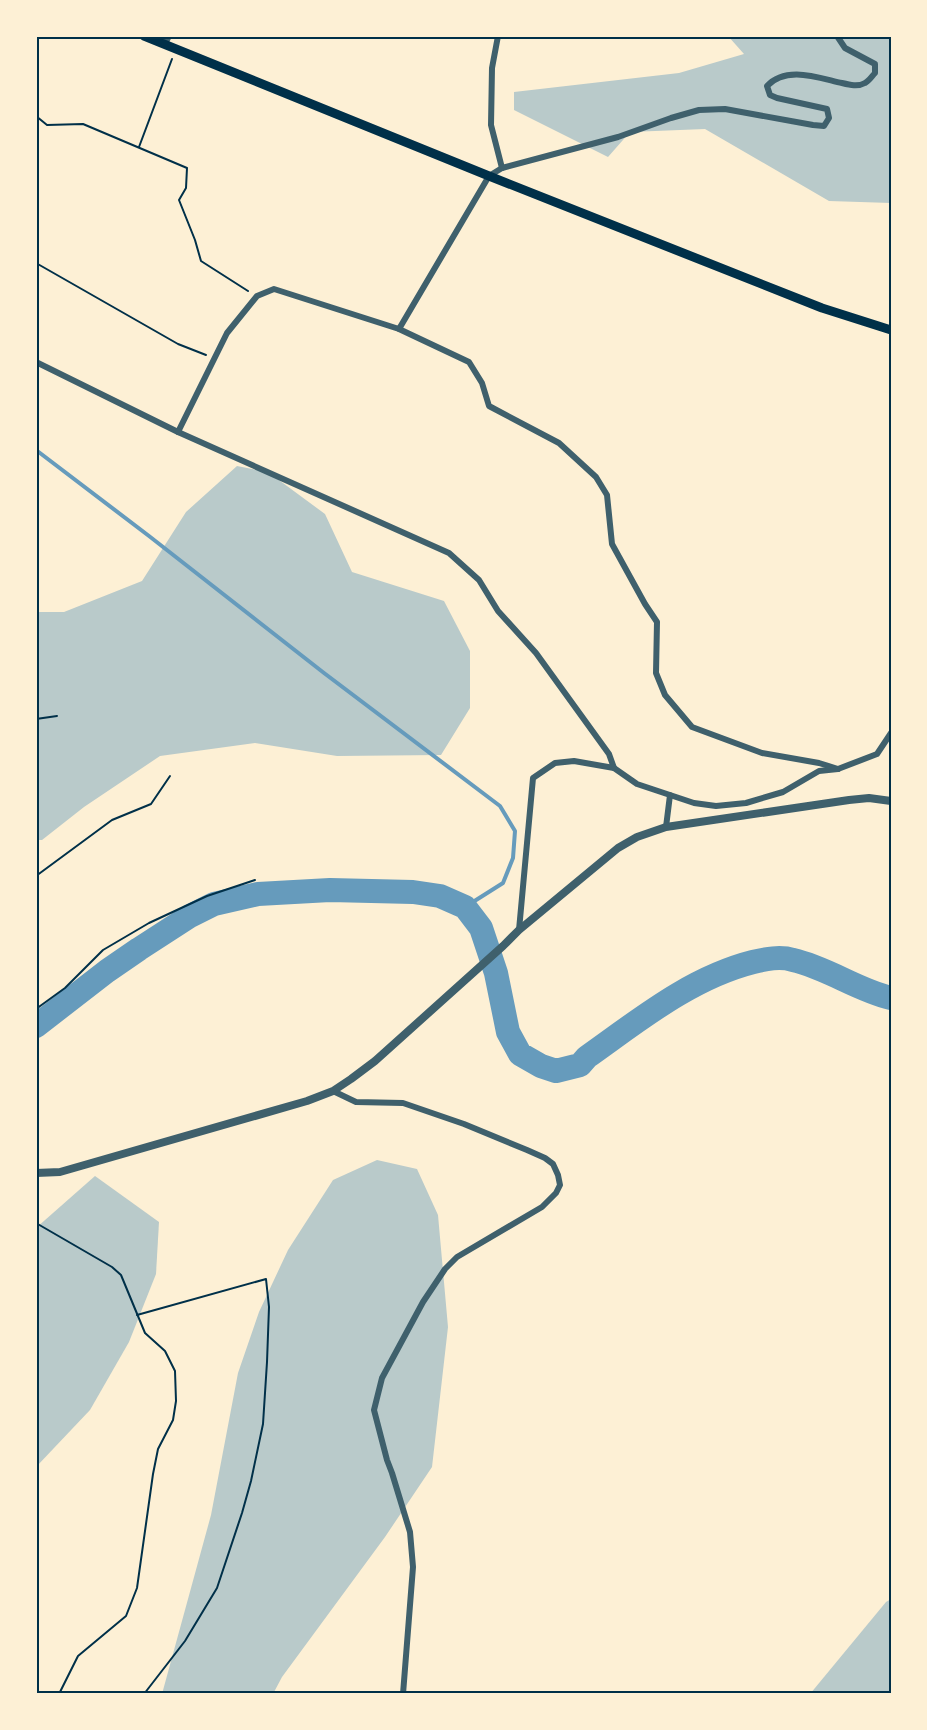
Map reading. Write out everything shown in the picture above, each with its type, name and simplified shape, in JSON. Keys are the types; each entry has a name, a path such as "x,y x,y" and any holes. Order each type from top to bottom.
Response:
{"main road":[{"path":"144,36 167,40 176,48 489,176 822,308 891,330"}],"street":[{"path":"498,36 492,68 491,125 502,168"},
{"path":"399,329 489,176 502,168 618,137 671,117 699,110 725,109 824,126 829,118 827,109 777,98 770,95 767,86 772,79 799,74 854,86 867,83 875,73 875,64 845,48 837,36"},
{"path":"178,432 227,333 257,296 274,289 399,329 469,362 482,383 489,406 559,443 596,477 607,495 612,544 657,622 656,673 665,695 692,727 762,753 819,763 838,770"},
{"path":"36,362 178,432 449,553 479,580 498,611 536,653 609,754 614,768"},
{"path":"519,930 533,778 555,763 574,761 614,768 637,784 694,803 717,806 746,803 783,792 819,771 838,770 877,754 891,733"},
{"path":"666,827 670,795"},
{"path":"36,1173 72,1169 307,1101 333,1091 375,1060 519,930 618,848 637,837 666,827 849,800 868,798 891,801"},
{"path":"333,1091 357,1102 403,1103 464,1124 527,1150 553,1164 560,1185 556,1193 542,1207 457,1257 445,1269 423,1302 382,1378 374,1410 410,1532 413,1567 403,1694"}],"path":[{"path":"138,147 176,48"},
{"path":"36,116 47,125 84,124 187,168 186,188 179,200 201,261 257,296"},
{"path":"36,263 178,344 215,358"},
{"path":"36,719 57,716"},
{"path":"36,876 112,820 151,804 170,776"},
{"path":"36,1009 65,988 103,950 149,923 207,896 255,880"},
{"path":"36,1223 112,1267 121,1275 145,1333 165,1351 175,1371 176,1401 173,1420 158,1449 137,1588 126,1616 78,1656 59,1694"},
{"path":"136,1315 266,1279 268,1318 263,1424 242,1513 217,1588 185,1641 144,1694"}],"shaded area":[{"path":"728,36 891,36 891,203 829,201 705,129 630,132 608,157 514,110 514,92 679,73 744,54"},
{"path":"237,466 268,472 325,514 352,572 444,601 470,651 470,708 441,755 337,756 255,743 160,756 84,807 42,840 36,840 36,612 64,612 142,581 186,512"},
{"path":"377,1160 417,1169 438,1215 448,1327 432,1467 385,1537 282,1677 273,1694 162,1694 211,1515 238,1373 259,1312 288,1250 333,1180"},
{"path":"95,1176 159,1222 156,1274 129,1342 90,1410 36,1467 36,1228"},
{"path":"891,1599 891,1694 810,1694 886,1602"}],"waterway":[{"path":"36,450 500,806 515,831 513,858 503,883 465,907"},
{"path":"36,1026 139,949 190,916 214,904 258,894 330,890 413,892 440,896 465,907 481,928 496,973 508,1032 520,1054 541,1066 556,1071 580,1065 587,1057 626,1029 686,990 730,969 758,961 778,958 793,960 891,998"}]}
